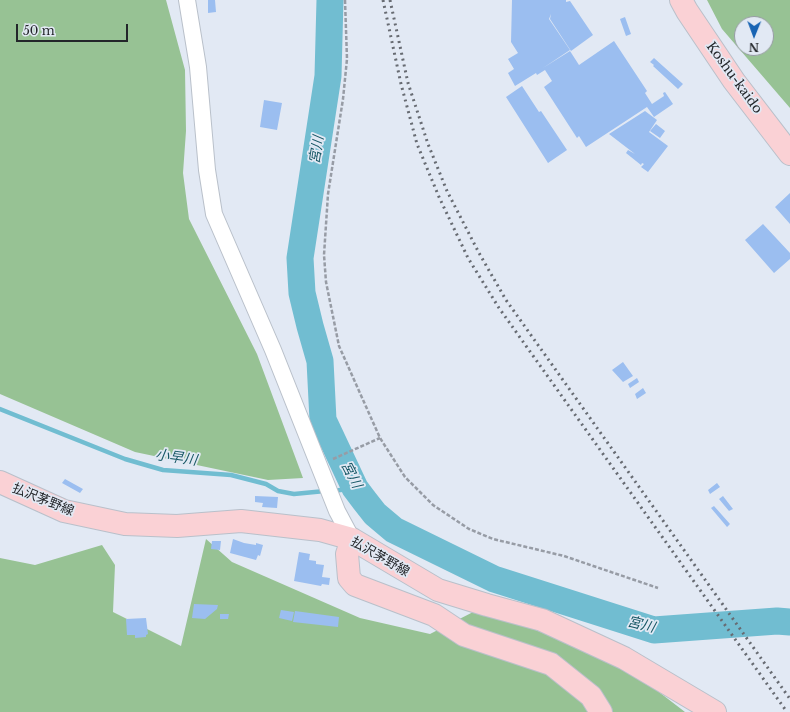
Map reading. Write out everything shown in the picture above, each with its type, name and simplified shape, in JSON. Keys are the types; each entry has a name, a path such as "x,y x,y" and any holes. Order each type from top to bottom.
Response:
{"main road":[{"name":"Koshu-kaido","path":"681,0 734,81 790,154"},
{"name":"払沢茅野線","path":"0,482 64,511 125,524 178,526 241,521 320,530 352,539 438,590 542,620 624,658 715,712"},
{"path":"352,539 347,554 350,578 355,584 434,615 464,635 551,664 591,696 601,712"}],"street":[{"path":"187,0 198,67 207,170 214,214 273,350 320,464 336,511 352,539"}],"path":[{"path":"345,0 347,59 343,99 328,194 324,255 325,276 339,346 380,438 410,483 433,505 469,529 493,539 564,556 658,588"},
{"path":"320,464 380,438"}],"green space":[{"path":"0,0 166,0 185,70 186,131 183,173 189,219 257,354 303,478 268,480 135,452 0,394"},
{"path":"707,0 790,0 790,108 745,56 774,56 774,16 734,16 734,43 722,29"},
{"path":"206,539 232,562 360,618 430,634 481,608 625,666 685,712 0,712 0,558 35,565 102,545 115,565 113,612 181,646"}],"building":[{"path":"208,0 215,0 216,12 208,13"},
{"path":"512,0 570,1 593,35 571,51 550,19 551,14 549,19 570,50 543,68 570,51 579,65 614,41 647,91 645,93 652,104 664,96 663,93 665,92 673,104 654,117 647,107 586,147 579,136 577,138 544,87 552,81 545,70 537,75 536,73 515,86 508,73 514,69 508,59 518,53 511,42"},
{"path":"625,17 631,34 626,36 620,19"},
{"path":"654,58 683,84 678,89 653,66 654,65 650,62"},
{"path":"522,86 567,150 548,163 506,97"},
{"path":"264,100 282,103 277,130 260,127"},
{"path":"645,111 657,120 649,132 668,146 648,172 641,167 644,164 642,163 641,165 626,153 628,150 635,154 609,134"},
{"path":"656,124 665,131 660,138 650,131"},
{"path":"790,193 790,224 775,207"},
{"path":"763,224 790,253 790,259 774,273 745,240"},
{"path":"623,362 633,376 623,382 612,370"},
{"path":"637,378 639,382 630,388 628,384"},
{"path":"643,388 646,393 637,399 635,394"},
{"path":"65,479 83,489 80,493 62,483"},
{"path":"717,483 720,487 710,494 708,490"},
{"path":"255,496 278,497 277,508 262,507 263,503 255,502"},
{"path":"723,496 733,509 729,511 719,499"},
{"path":"714,506 730,524 727,527 711,508"},
{"path":"233,539 244,543 256,545 256,543 263,545 260,556 258,555 256,560 230,553"},
{"path":"212,541 221,541 220,550 211,549"},
{"path":"299,552 310,554 309,560 316,561 316,564 324,565 322,577 330,578 329,585 322,584 321,586 294,581"},
{"path":"194,604 218,605 217,609 205,619 192,618"},
{"path":"281,610 294,612 292,621 279,618"},
{"path":"295,611 339,617 338,627 293,622"},
{"path":"220,614 229,614 228,619 220,619"},
{"path":"146,618 148,634 146,637 135,638 135,635 127,635 126,619"}],"waterway":[{"name":"宮川","path":"330,0 328,76 300,258 302,293 320,361 323,420 355,488 375,514 394,530 494,579 654,630 777,621 790,622"},
{"name":"小早川","path":"0,409 125,459 163,470 231,475 266,484 278,491 294,494 325,491"},
{"name":"小早川","path":"333,491 355,488"}],"railway":[{"path":"383,0 401,84 417,144 439,197 468,258 499,308 787,712"},
{"path":"390,0 408,83 428,144 447,191 479,253 506,300 790,699"}]}
